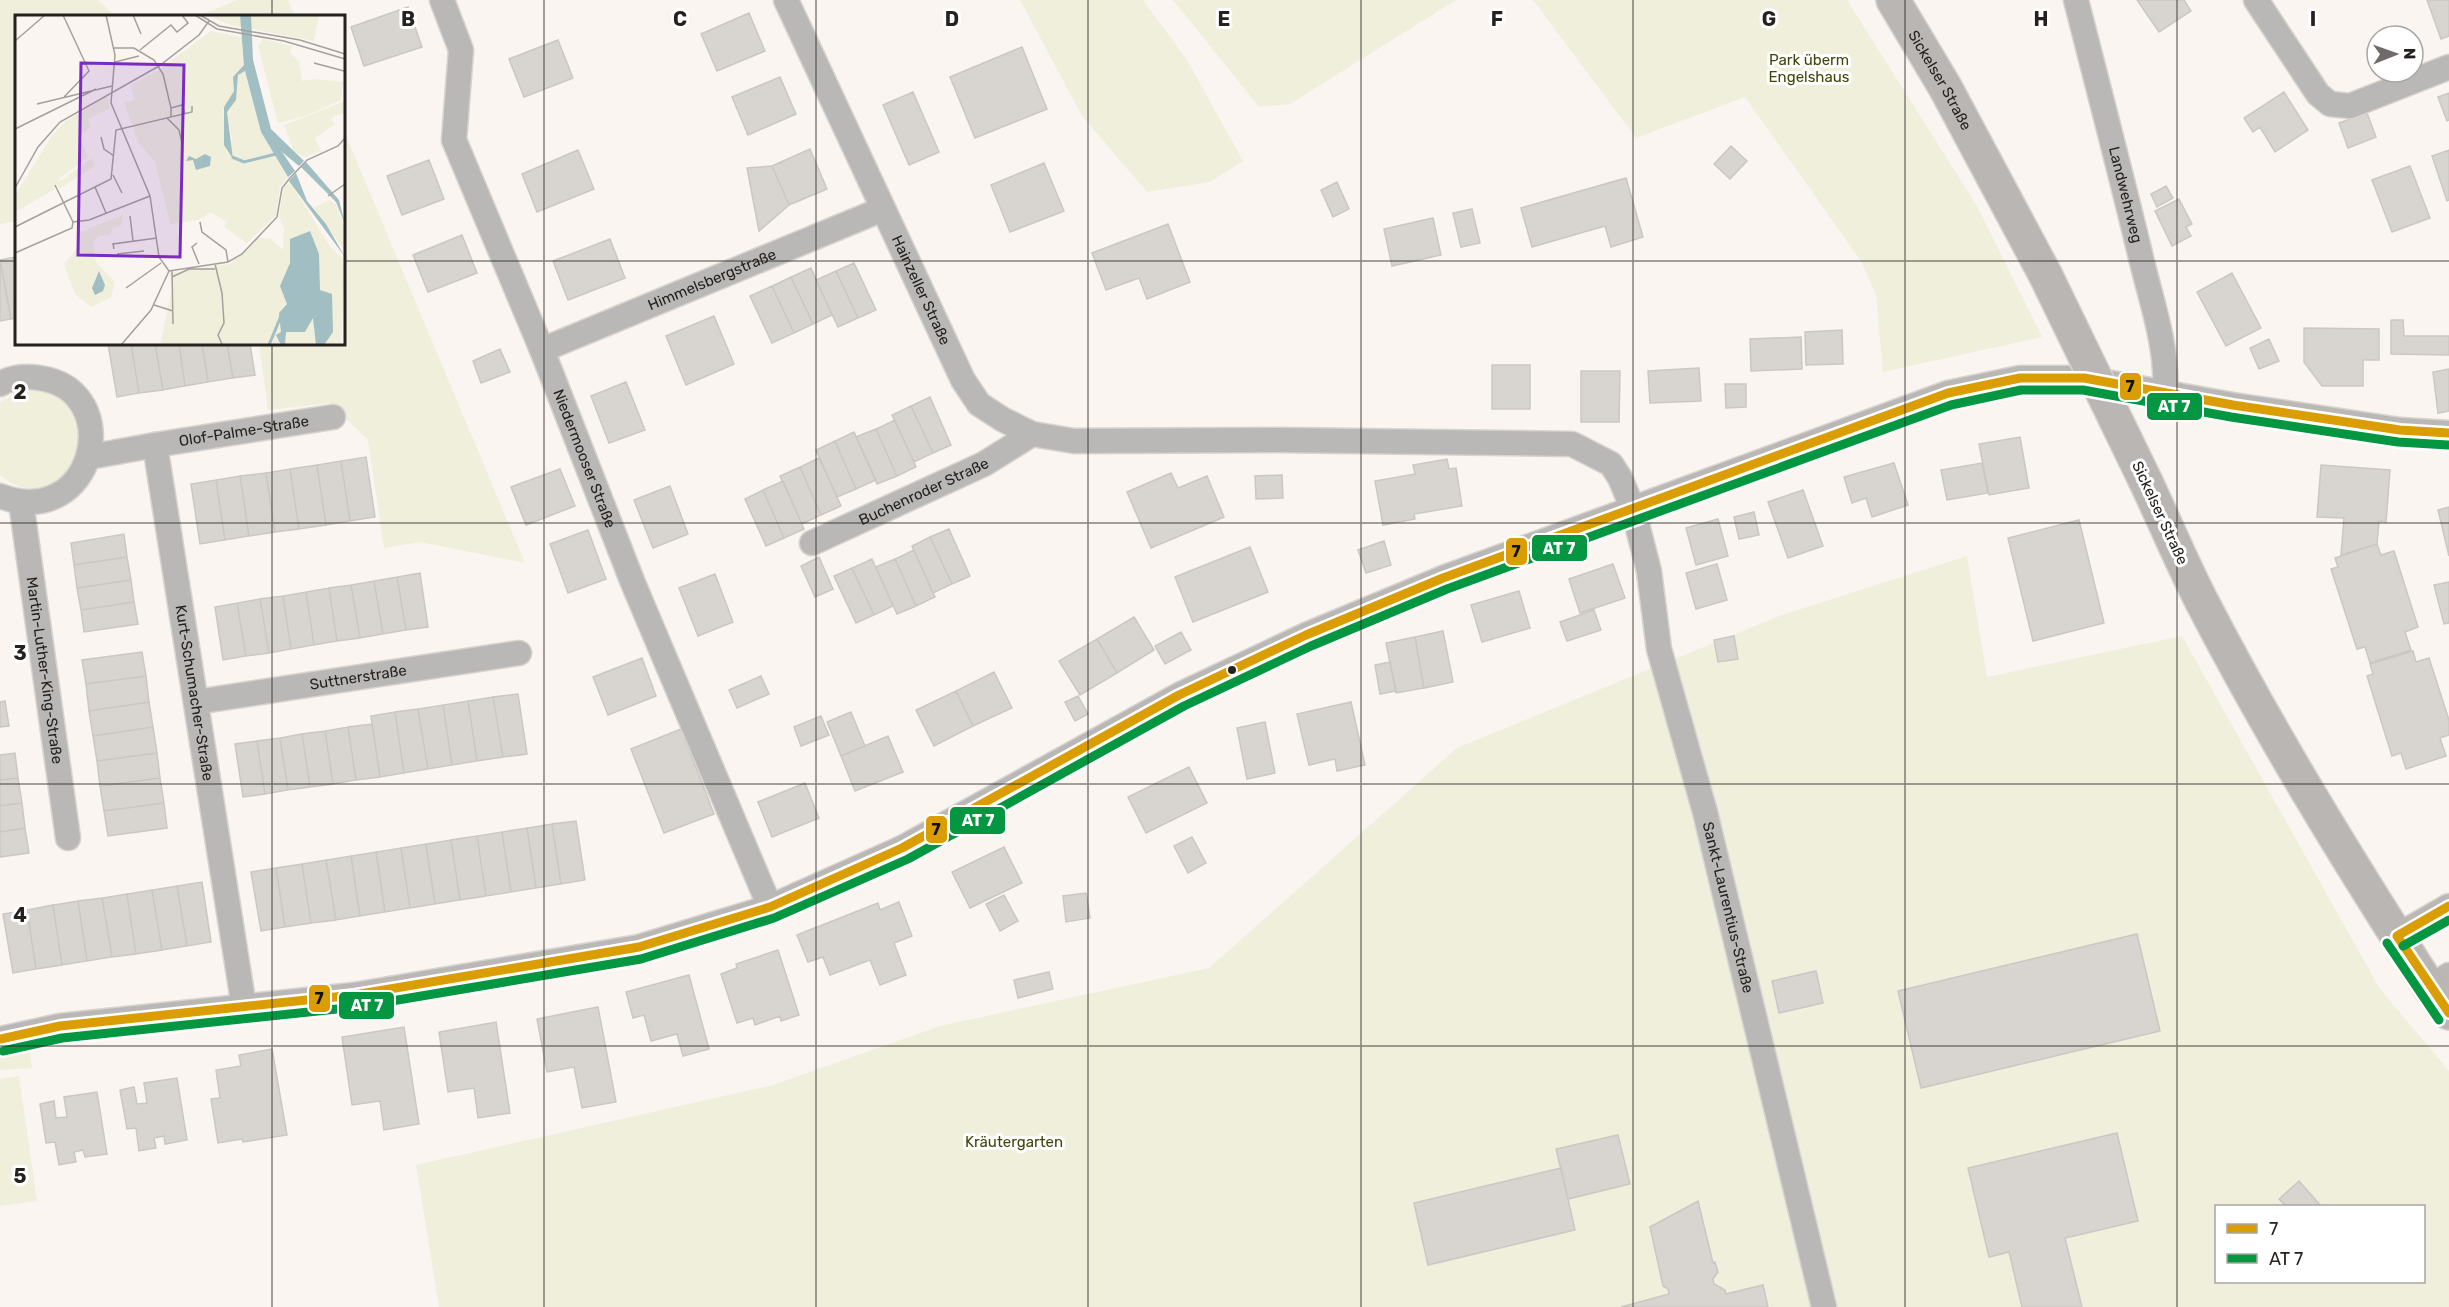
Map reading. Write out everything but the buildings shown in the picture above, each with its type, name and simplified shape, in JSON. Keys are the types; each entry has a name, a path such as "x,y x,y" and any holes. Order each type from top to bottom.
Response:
{"main road":[{"name":"Sickelser Straße","path":"1893,0 1946,87 2046,276 2200,599 2263,713 2327,824 2397,936 2443,992"}],"street":[{"name":"Niedermooser Straße","path":"442,0 460,50 454,140 542,351 633,584 770,907"},
{"name":"Hainzeller Straße","path":"786,0 963,380 979,404 1002,419 1032,434 1074,441 1280,440 1572,444 1611,464 1620,478 1633,509"},
{"name":"Landwehrweg","path":"2076,0 2154,310 2166,376 2165,392"},
{"path":"2256,0 2318,94 2330,104 2350,106 2449,67"},
{"name":"Himmelsbergstraße","path":"542,351 882,209"},
{"path":"0,384 28,376 49,379 68,390 80,403 89,420 92,438 89,457 82,473 63,492 39,502 11,499"},
{"path":"0,1039 60,1026 354,995 639,947 770,907 902,848 1179,694 1374,606 1443,578 1947,393 2020,378 2084,378 2233,405 2400,430 2449,433"},
{"name":"Olof-Palme-Straße","path":"155,445 333,417"},
{"name":"Buchenroder Straße","path":"812,543 984,464 1032,434"},
{"path":"89,457 155,445"},
{"name":"Kurt-Schumacher-Straße","path":"155,445 244,1008"},
{"name":"Martin-Luther-King-Straße","path":"11,499 68,838"},
{"name":"Sankt-Laurentius-Straße","path":"1633,509 1649,570 1659,649 1705,813 1824,1307"},
{"name":"Suttnerstraße","path":"196,702 519,653"},
{"path":"2397,936 2449,906"}],"green space":[{"path":"0,0 98,0 114,15 15,15 15,221 0,224"},
{"path":"237,0 288,0 295,15 200,15"},
{"path":"1020,0 1143,0 1187,60 1243,161 1210,182 1147,192 1082,116"},
{"path":"1173,0 1456,0 1290,104 1259,107"},
{"name":"Park überm Engelshaus","path":"1533,0 1847,0 1977,206 2042,337 1883,372 1876,295 1861,261 1745,97 1636,138"},
{"path":"345,133 525,563 420,542 384,548 368,440 330,403 268,410 259,345 345,345"},
{"path":"33,390 61,399 76,416 80,437 75,458 63,475 45,487 24,488 0,475 0,402 19,392"},
{"name":"Kräutergarten","path":"1967,556 1987,677 2182,636 2380,989 2449,1071 2449,1307 439,1307 416,1165 773,1085 940,1026 1209,968 1457,748 1782,615"},
{"path":"29,1046 32,1068 0,1070 0,1051"},
{"path":"19,1076 37,1201 0,1206 0,1079"}],"transit line":[{"name":"7","path":"0,1039 60,1026 354,995 639,947 770,907 902,848 1179,695 1306,635 1443,578 1948,393 2020,378 2084,378 2233,405 2400,430 2449,433"},
{"path":"3,1051 62,1038 356,1007 641,959 774,918 908,859 1184,706 1311,646 1447,589 1951,405 2021,390 2083,390 2231,417 2398,442 2448,445"},
{"name":"7","path":"2397,936 2449,906"},
{"path":"2403,946 2449,920"},
{"name":"7","path":"2397,936 2449,1013"},
{"path":"2387,943 2439,1020"}]}
